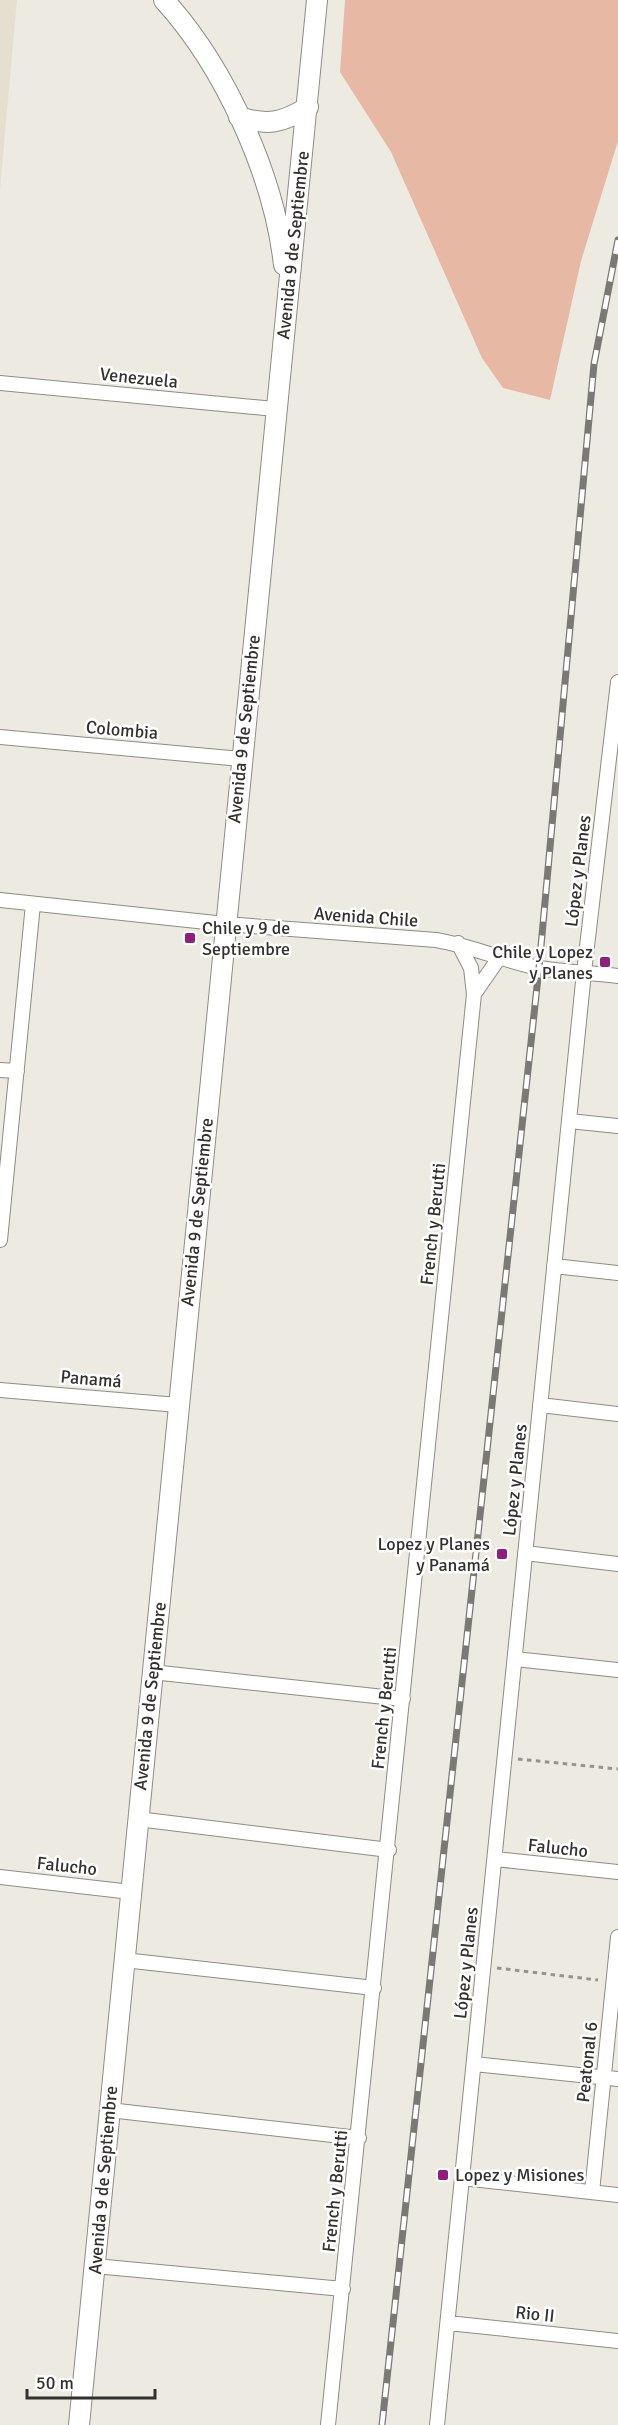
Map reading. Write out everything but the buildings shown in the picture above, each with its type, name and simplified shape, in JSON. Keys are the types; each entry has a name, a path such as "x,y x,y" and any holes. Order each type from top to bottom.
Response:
{"street":[{"path":"164,0 194,39 239,117 273,205 280,236 288,301"},
{"name":"Avenida 9 de Septiembre","path":"80,2425 275,409 308,107 317,0"},
{"path":"239,117 267,124 294,116 308,107"},
{"name":"Venezuela","path":"0,383 275,409"},
{"name":"López y Planes","path":"437,2425 584,972 618,682"},
{"name":"Colombia","path":"0,737 241,759"},
{"name":"Avenida Chile","path":"0,900 225,924 458,944 539,968 618,976"},
{"path":"0,1240 33,904"},
{"name":"French y Berutti","path":"328,2425 474,994 471,968 458,944"},
{"name":"French y Berutti","path":"474,994 499,958"},
{"path":"0,1070 17,1071"},
{"path":"569,1121 618,1126"},
{"path":"554,1266 618,1274"},
{"name":"Panamá","path":"0,1390 178,1405"},
{"path":"540,1405 618,1414"},
{"path":"525,1553 618,1564"},
{"path":"515,1659 618,1670"},
{"path":"152,1672 403,1699"},
{"path":"138,1819 388,1850"},
{"name":"Falucho","path":"495,1859 618,1872"},
{"name":"Falucho","path":"0,1877 131,1892"},
{"name":"Peatonal 6","path":"592,2192 618,1937"},
{"path":"124,1960 374,1988"},
{"path":"474,2064 618,2079"},
{"path":"110,2110 359,2138"},
{"path":"462,2178 618,2195"},
{"path":"96,2266 343,2289"},
{"name":"Rio II","path":"447,2323 618,2341"}],"path":[{"path":"505,1757 618,1768"},
{"path":"484,1967 614,1982"}],"shaded area":[{"path":"0,0 17,0 0,189"},
{"path":"345,0 618,0 618,141 581,261 550,400 503,388 482,358 391,152 340,72"}],"railway":[{"path":"382,2425 539,968 594,364 618,240"}],"place":[{"name":"Chile y 9 de Septiembre","path":"190,938"},
{"name":"Chile y Lopez y Planes","path":"605,962"},
{"name":"Lopez y Planes y Panamá","path":"502,1554"},
{"name":"Lopez y Misiones","path":"443,2175"}]}
